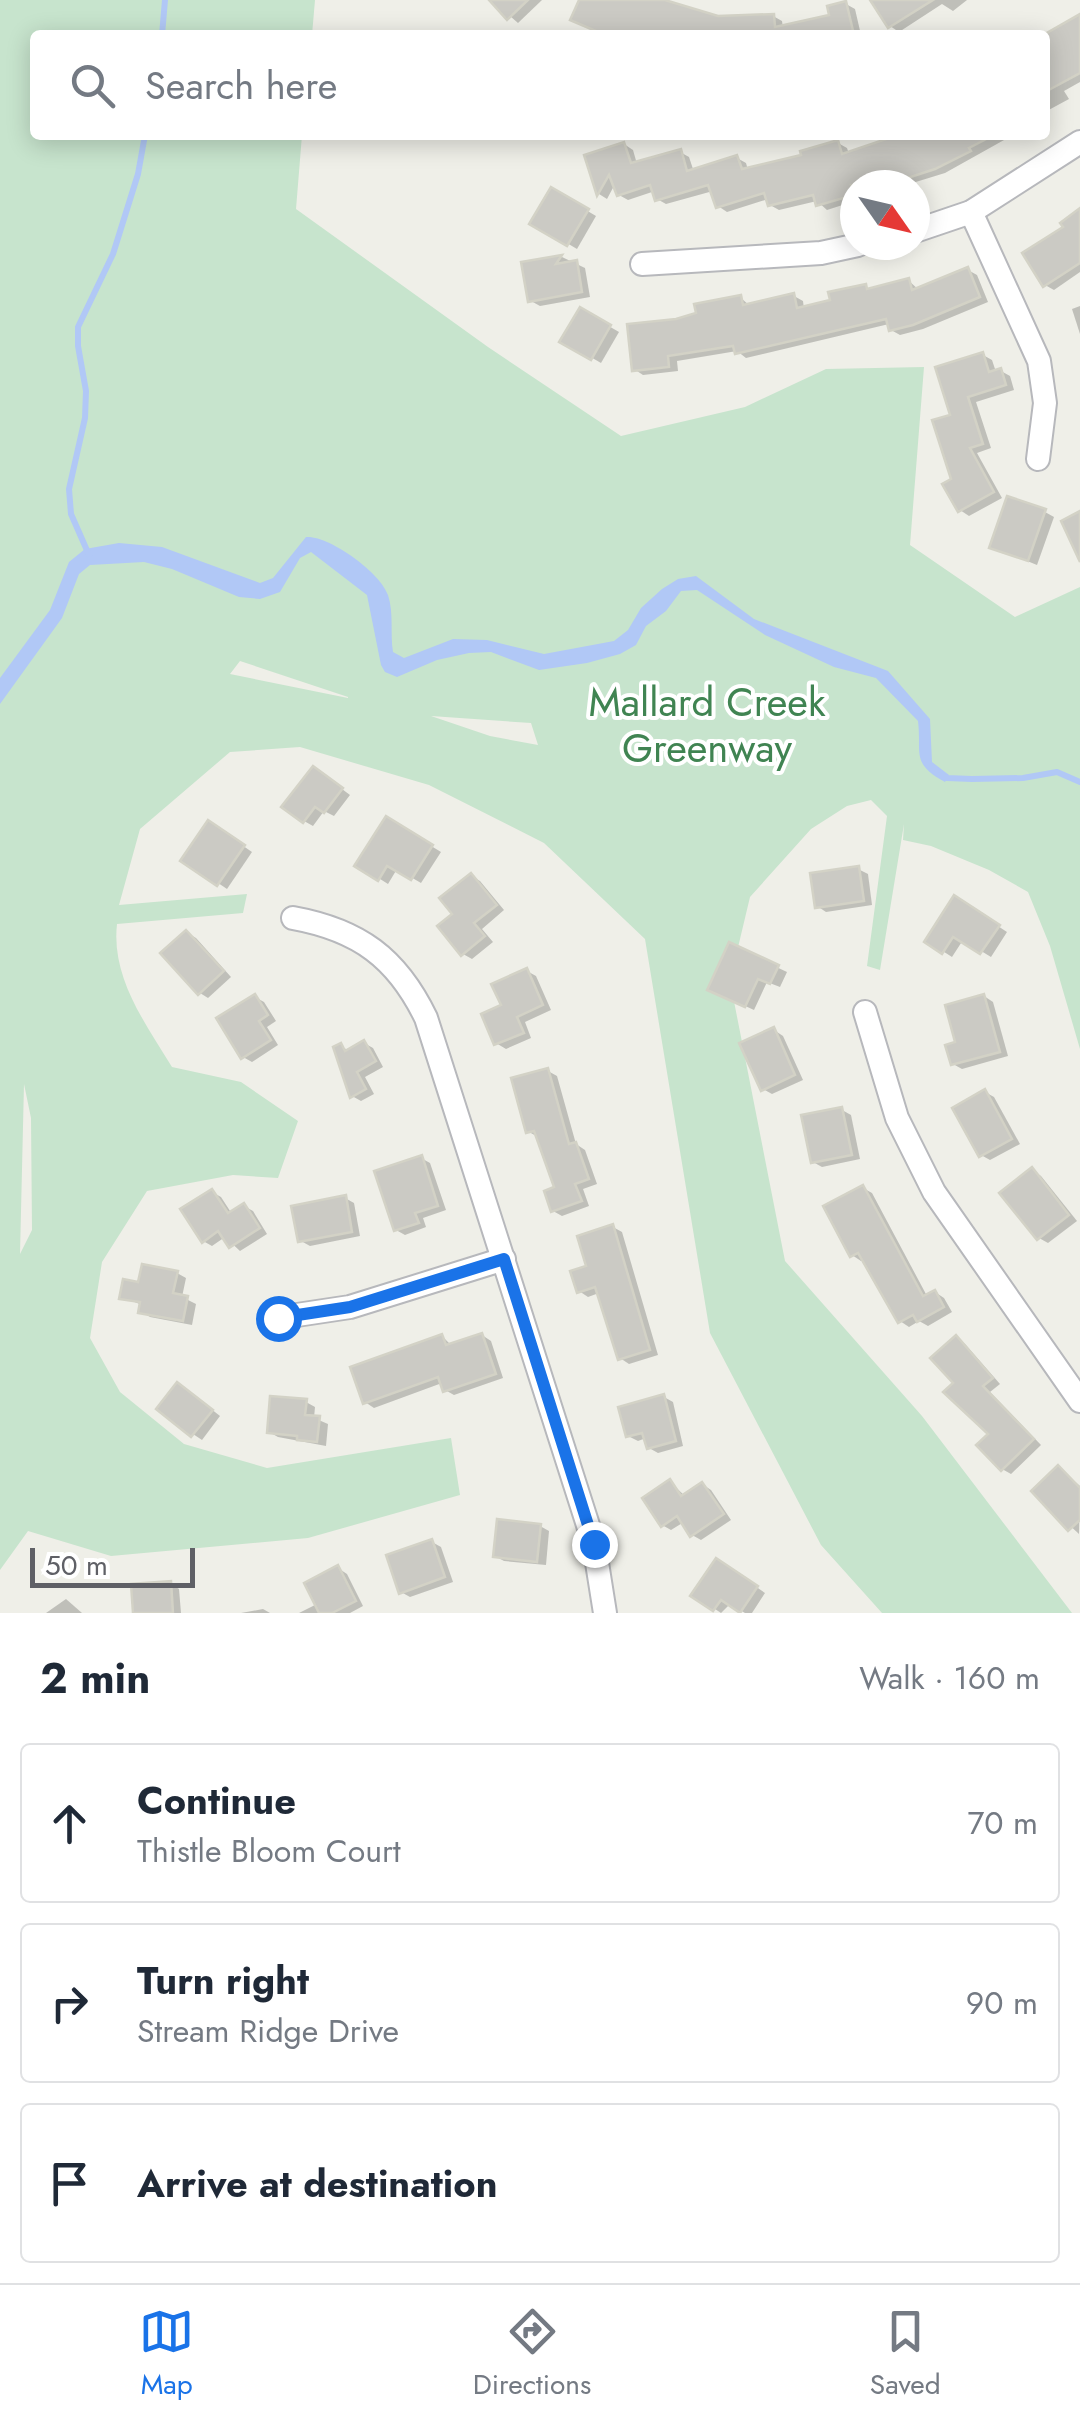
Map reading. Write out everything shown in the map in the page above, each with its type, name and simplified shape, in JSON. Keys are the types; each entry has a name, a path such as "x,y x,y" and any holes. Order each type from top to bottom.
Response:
{"street":[{"path":"930,226 971,212 1080,142"},
{"path":"971,212 1039,361 1044,403 1038,459"},
{"path":"642,264 821,254 840,249"},
{"path":"293,918 330,926 362,941 394,966 413,990 426,1018 594,1544 604,1613"},
{"path":"865,1012 897,1118 934,1192 1080,1400"},
{"path":"278,1318 350,1307 504,1259"}],"green space":[{"name":"Mallard Creek Greenway","path":"0,0 315,0 312,30 30,30 30,140 302,140 296,209 488,347 621,436 745,407 826,369 924,367 910,545 1015,617 1080,587 1080,1049 1050,946 1028,892 989,870 931,846 903,840 904,824 880,970 867,966 887,816 871,800 847,806 811,829 750,897 730,981 785,1261 922,1416 1072,1613 882,1613 821,1545 710,1333 645,939 544,843 429,785 300,747 230,752 140,829 119,905 247,894 243,913 117,924 119,963 125,981 172,1067 241,1082 298,1121 278,1178 233,1175 147,1191 102,1262 90,1338 120,1392 184,1444 267,1468 451,1438 460,1495 308,1538 111,1556 28,1531 0,1570","holes":["240,661 348,698 230,674","431,716 531,723 538,745 490,736","24,1084 31,1118 32,1230 20,1254"]}],"water":[{"path":"306,537 328,542 375,576 388,595 393,652 404,658 453,639 487,640 544,654 614,641 662,589 678,579 696,576 754,619 888,671 930,719 932,762 949,775 945,782 922,763 918,721 876,678 834,667 765,635 697,590 681,591 666,611 646,626 636,645 620,654 539,670 491,652 469,653 437,660 397,677 385,672 381,665 367,595 311,552 300,558 280,592 260,599 239,597 172,569 144,562 90,565 79,574 62,618 0,704 0,678 50,610 69,562 85,549 119,543 162,547 260,583 273,578"}],"building":[{"path":"489,0 528,0 507,20"},
{"path":"579,0 665,0 718,16 774,14 775,27 829,15 827,6 846,1 853,30 593,30 570,20"},
{"path":"870,0 933,0 888,28"},
{"path":"1080,14 1080,73 1050,89 1050,31"},
{"path":"838,140 842,154 883,140 984,140 969,148 971,151 930,171 840,170 840,199 816,206 813,195 768,206 764,193 716,208 708,185 655,201 650,185 617,196 609,175 597,196 584,155 624,142 631,163 681,149 687,171 737,155 742,169 801,155 800,151"},
{"path":"551,187 589,209 567,246 529,224"},
{"path":"1080,208 1080,263 1043,287 1022,253 1063,227 1060,223"},
{"path":"562,255 556,264 577,260 582,292 528,302 521,262"},
{"path":"968,267 980,297 913,325 889,331 886,319 735,354 733,346 668,356 669,367 632,371 627,324 676,319 696,313 694,304 741,295 743,305 794,293 797,308 830,300 828,292 866,284 867,289 909,278 912,290"},
{"path":"580,307 611,325 591,360 559,342"},
{"path":"983,352 989,372 1001,368 1006,385 968,397 983,444 970,448 994,492 958,512 942,484 951,479 932,420 950,415 935,367"},
{"path":"1007,496 1046,509 1028,561 989,548"},
{"path":"1080,511 1080,562 1061,521"},
{"path":"313,766 343,788 324,813 315,807 303,823 281,807"},
{"path":"386,816 433,845 411,880 387,866 378,881 354,866"},
{"path":"208,820 245,845 217,886 180,861"},
{"path":"859,866 864,901 815,908 810,873"},
{"path":"471,873 497,905 474,923 485,936 461,956 437,926 452,914 439,898"},
{"path":"954,895 1000,925 980,954 953,937 942,954 924,942"},
{"path":"186,930 224,971 198,995 160,953"},
{"path":"729,942 779,965 770,984 758,979 745,1007 707,990"},
{"path":"527,968 543,1005 517,1017 524,1033 494,1045 481,1014 501,1005 491,984"},
{"path":"255,994 268,1015 259,1021 271,1040 241,1059 216,1018"},
{"path":"984,994 1000,1052 951,1065 945,1045 955,1042 945,1005"},
{"path":"774,1027 795,1075 761,1091 739,1043"},
{"path":"364,1040 376,1061 357,1072 366,1089 350,1098 333,1047 341,1043 345,1051"},
{"path":"548,1068 569,1144 576,1142 589,1179 575,1184 582,1201 551,1212 544,1191 554,1187 534,1131 526,1133 511,1078"},
{"path":"985,1089 1012,1139 979,1157 952,1108"},
{"path":"842,1107 852,1155 811,1163 801,1115"},
{"path":"422,1155 438,1206 415,1213 419,1223 394,1231 374,1171"},
{"path":"1032,1167 1069,1215 1037,1240 999,1193"},
{"path":"863,1185 923,1296 935,1290 944,1307 917,1322 913,1315 898,1323 858,1253 850,1257 823,1206"},
{"path":"212,1189 228,1213 244,1203 260,1228 229,1248 218,1231 202,1243 180,1209"},
{"path":"346,1195 352,1232 298,1242 291,1206"},
{"path":"613,1224 650,1350 618,1360 595,1287 577,1293 570,1271 586,1266 577,1236"},
{"path":"142,1264 178,1271 173,1293 188,1296 183,1321 138,1313 140,1302 119,1299 123,1279 138,1282"},
{"path":"482,1333 496,1374 443,1392 438,1377 363,1404 350,1367 442,1334 446,1345"},
{"path":"956,1335 993,1378 983,1386 1034,1439 1001,1471 976,1445 988,1434 943,1392 953,1383 930,1358"},
{"path":"177,1382 213,1410 191,1437 156,1409"},
{"path":"664,1394 676,1441 647,1449 642,1433 626,1437 618,1407"},
{"path":"270,1396 307,1399 305,1415 320,1416 317,1442 267,1433"},
{"path":"1058,1465 1080,1488 1080,1520 1068,1531 1031,1491"},
{"path":"670,1479 681,1496 702,1482 724,1514 690,1537 677,1516 661,1527 642,1498"},
{"path":"497,1519 541,1524 537,1562 493,1557"},
{"path":"432,1539 445,1577 399,1594 386,1555"},
{"path":"716,1558 758,1586 740,1613 721,1600 713,1611 690,1596"},
{"path":"338,1565 356,1601 332,1613 319,1613 304,1583"},
{"path":"171,1581 173,1613 133,1613 131,1584"}],"waterway":[{"path":"162,30 165,0"},
{"path":"89,555 71,514 69,489 85,418 86,391 78,327 113,254 138,174 144,140"},
{"path":"940,775 1023,778 1057,772 1080,782"}],"route":[{"path":"278,1318 324,1314 504,1259 594,1544"}]}
